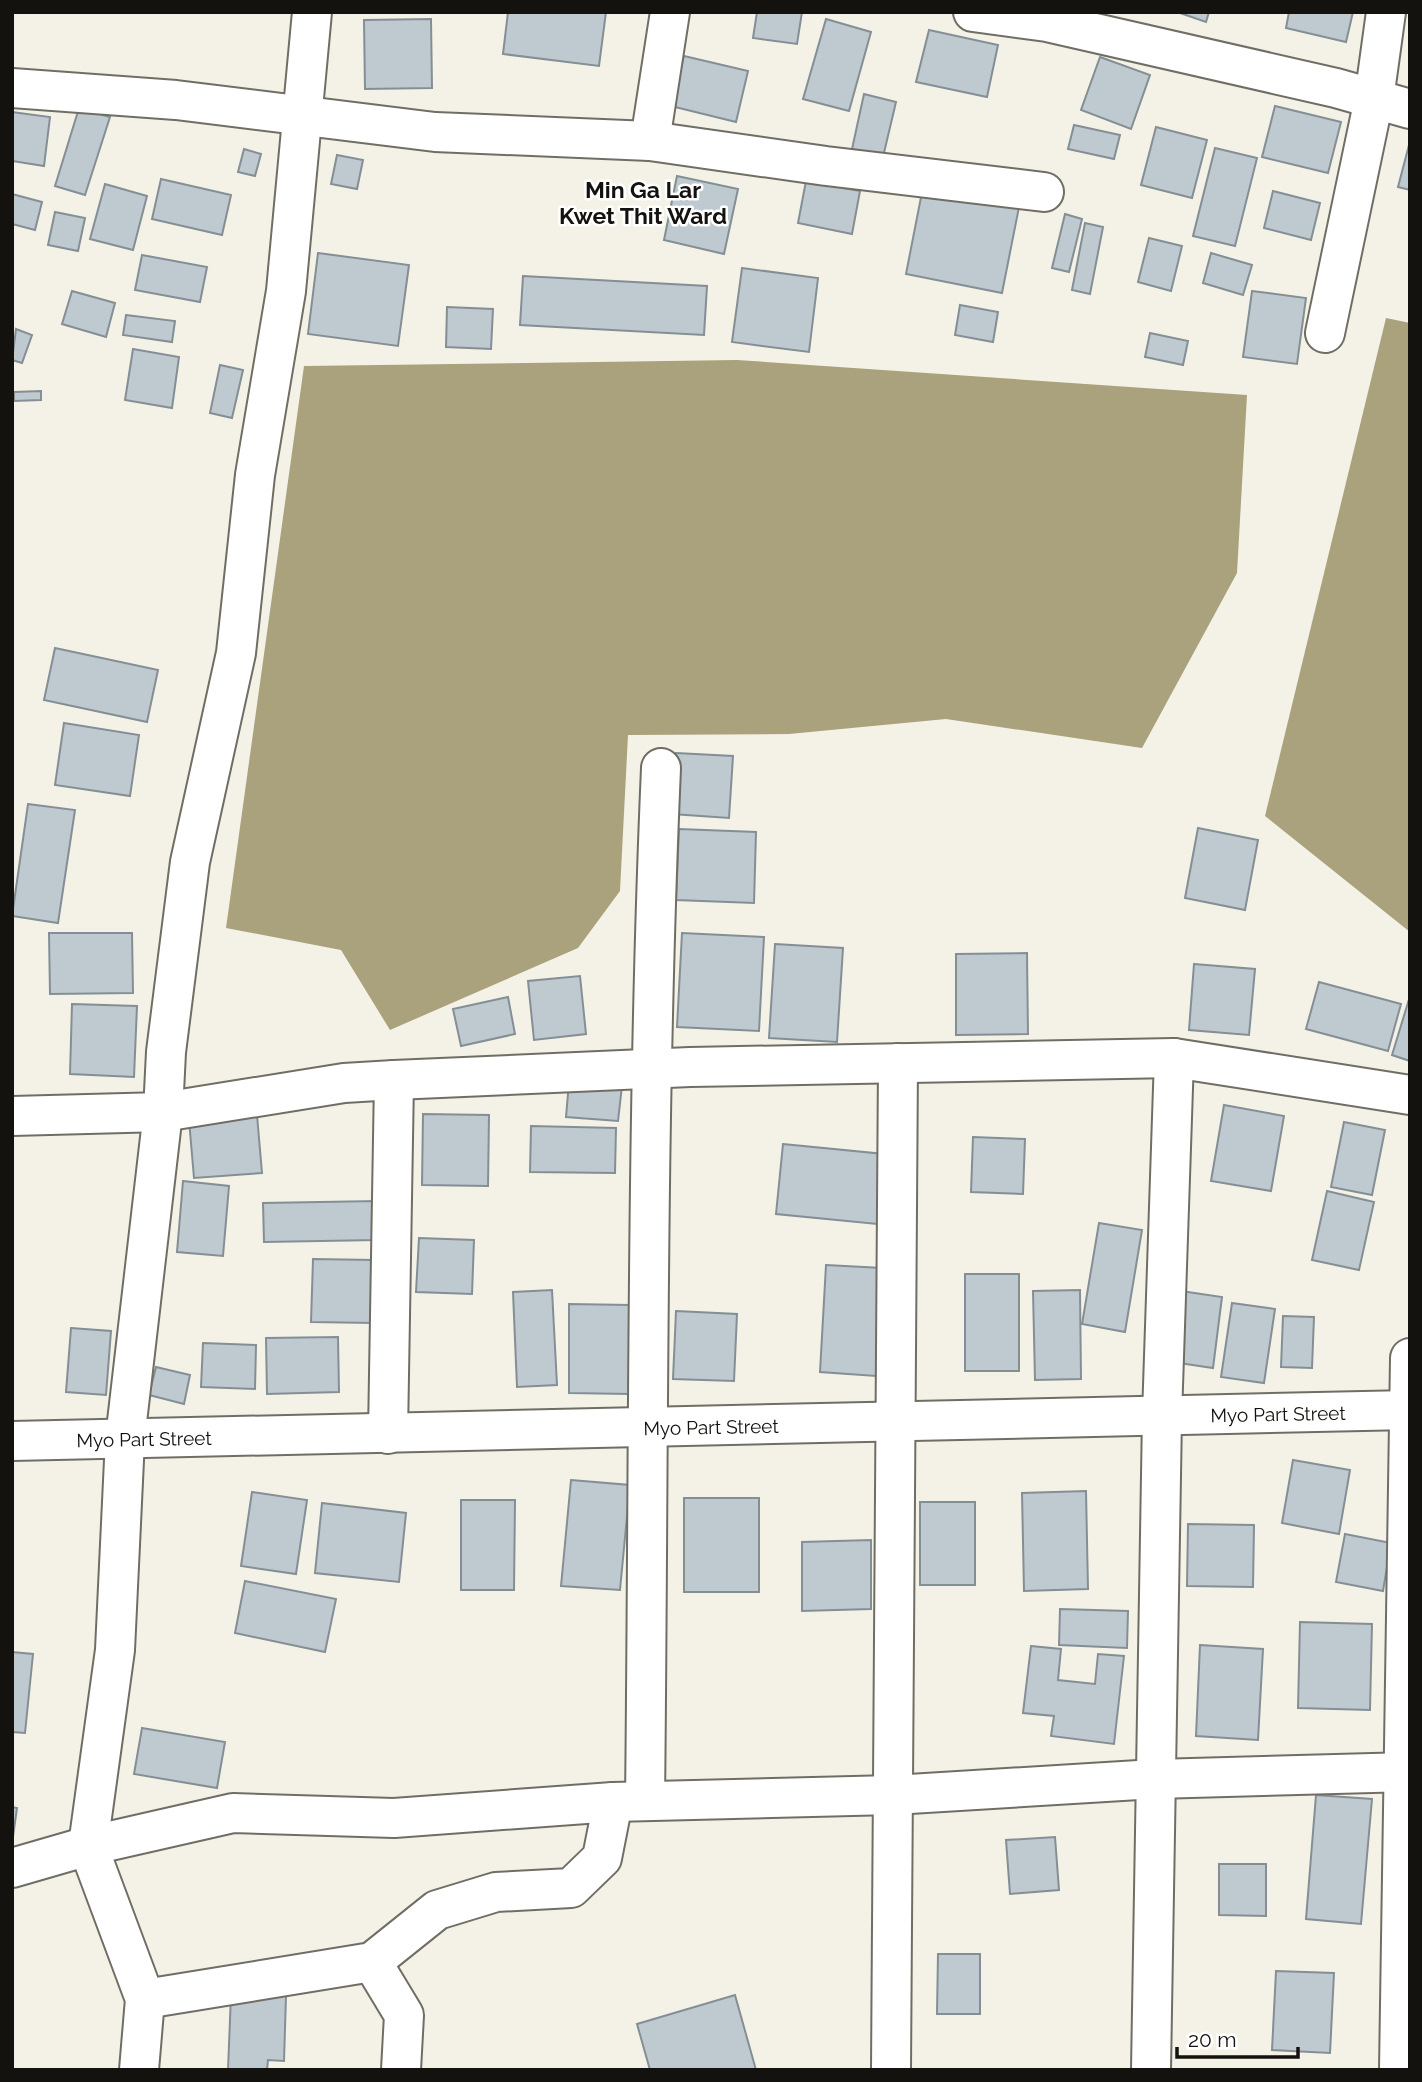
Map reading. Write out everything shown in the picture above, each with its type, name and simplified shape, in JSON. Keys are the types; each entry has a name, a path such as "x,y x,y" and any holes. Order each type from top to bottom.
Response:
{"street":[{"path":"139,2070 145,1999 88,1846 115,1650 125,1439 163,1112 166,1052 189,875 236,653 255,475 286,291 305,115 312,12"},
{"path":"650,141 670,12"},
{"path":"974,12 1048,17 1392,104"},
{"path":"1325,333 1392,104 1386,12"},
{"path":"12,88 176,100 435,132 650,141 826,166 1044,192"},
{"path":"145,1999 372,1962 437,1910 496,1892 571,1888 602,1858 629,1802 649,1429 652,1068 661,768"},
{"path":"12,1115 163,1112 344,1083 394,1080 652,1068 1174,1058 1410,1095"},
{"path":"1151,2070 1162,1416 1174,1058"},
{"path":"891,2070 898,1063"},
{"path":"388,1434 394,1080"},
{"path":"1399,2070 1407,1772 1410,1358"},
{"name":"Myo Part Street","path":"12,1441 649,1429 1409,1410"},
{"path":"12,1868 88,1846 233,1813 394,1818 629,1802 893,1795 1156,1779 1407,1772"},
{"path":"372,1962 404,2015 401,2070"}],"shaded area":[{"path":"1386,318 1410,323 1410,932 1265,816"},
{"path":"737,360 1247,395 1237,573 1142,748 946,719 789,734 628,735 620,891 578,948 390,1030 341,950 226,928 304,366"}],"building":[{"path":"508,12 606,12 599,66 503,54"},
{"path":"757,12 802,12 797,44 753,38"},
{"path":"1177,12 1209,12 1206,22"},
{"path":"1289,12 1353,12 1346,42 1286,28"},
{"path":"431,19 432,88 365,89 364,20"},
{"path":"826,19 871,32 849,111 803,99"},
{"path":"929,30 998,45 987,97 916,82"},
{"path":"684,56 748,71 736,122 671,106"},
{"path":"1100,57 1150,75 1131,129 1081,110"},
{"path":"864,94 896,102 883,157 852,149"},
{"path":"1275,106 1341,122 1328,173 1262,157"},
{"path":"79,108 110,117 85,195 55,186"},
{"path":"12,112 50,117 44,166 12,161"},
{"path":"1074,125 1120,135 1114,159 1068,149"},
{"path":"1156,127 1207,140 1192,198 1141,185"},
{"path":"1410,141 1410,190 1398,187"},
{"path":"1215,148 1257,158 1235,246 1193,236"},
{"path":"244,149 261,154 255,176 238,172"},
{"path":"337,155 363,160 357,189 331,184"},
{"path":"677,176 738,189 724,254 664,240"},
{"path":"161,179 231,195 222,235 152,219"},
{"path":"806,181 860,191 852,234 798,223"},
{"path":"105,184 147,196 133,250 90,239"},
{"path":"923,187 1019,207 1002,293 906,274"},
{"path":"1273,191 1320,203 1311,240 1264,228"},
{"path":"12,194 42,202 35,230 12,224"},
{"path":"55,212 85,218 78,251 48,245"},
{"path":"1065,214 1082,219 1069,272 1052,268"},
{"path":"1085,223 1103,227 1090,294 1072,290"},
{"path":"1149,238 1182,246 1171,291 1138,282"},
{"path":"318,253 409,265 398,346 308,334"},
{"path":"1211,253 1252,265 1243,295 1203,283"},
{"path":"142,255 207,267 200,302 135,290"},
{"path":"742,268 818,278 809,352 732,342"},
{"path":"523,276 707,286 704,335 520,325"},
{"path":"72,291 115,303 106,337 62,324"},
{"path":"1252,291 1306,298 1297,364 1243,357"},
{"path":"960,305 998,312 993,342 955,335"},
{"path":"447,307 493,309 491,349 446,347"},
{"path":"126,315 175,321 172,342 123,335"},
{"path":"16,329 32,335 22,363 12,360"},
{"path":"1150,333 1188,341 1183,365 1145,357"},
{"path":"133,349 179,357 172,408 125,400"},
{"path":"220,365 243,370 232,418 210,413"},
{"path":"41,391 41,400 14,401 14,392"},
{"path":"55,648 158,670 147,722 44,700"},
{"path":"64,723 139,735 130,796 55,785"},
{"path":"676,753 733,756 729,818 672,814"},
{"path":"28,804 75,810 58,923 12,916"},
{"path":"1198,828 1258,840 1245,910 1185,898"},
{"path":"679,829 756,832 754,903 676,900"},
{"path":"49,933 132,933 133,993 50,994"},
{"path":"682,933 764,937 759,1031 677,1027"},
{"path":"775,944 843,948 837,1042 769,1038"},
{"path":"1027,953 1028,1034 956,1035 956,954"},
{"path":"1194,964 1255,969 1249,1035 1189,1030"},
{"path":"580,976 586,1034 534,1040 528,981"},
{"path":"1319,982 1401,1004 1388,1051 1306,1029"},
{"path":"1410,996 1410,1061 1392,1055"},
{"path":"508,997 515,1034 461,1046 453,1009"},
{"path":"72,1004 137,1006 134,1077 70,1074"},
{"path":"569,1082 622,1086 618,1121 566,1117"},
{"path":"1224,1105 1284,1116 1271,1191 1211,1181"},
{"path":"423,1114 489,1115 488,1186 422,1185"},
{"path":"257,1115 262,1173 194,1178 189,1120"},
{"path":"1344,1122 1385,1130 1372,1195 1331,1187"},
{"path":"531,1126 616,1128 615,1173 530,1172"},
{"path":"973,1137 1025,1139 1023,1194 971,1192"},
{"path":"783,1144 884,1154 877,1224 776,1214"},
{"path":"183,1181 229,1186 223,1256 177,1252"},
{"path":"1327,1191 1374,1202 1359,1270 1312,1260"},
{"path":"377,1201 377,1240 264,1242 263,1203"},
{"path":"1099,1223 1142,1230 1125,1332 1082,1324"},
{"path":"419,1238 474,1240 472,1294 416,1292"},
{"path":"313,1259 375,1260 374,1323 311,1322"},
{"path":"826,1265 882,1268 876,1376 820,1372"},
{"path":"965,1274 1019,1274 1019,1371 965,1371"},
{"path":"552,1290 557,1385 517,1387 513,1292"},
{"path":"1080,1290 1081,1379 1035,1380 1033,1291"},
{"path":"1181,1291 1222,1297 1213,1368 1172,1362"},
{"path":"1232,1303 1275,1309 1264,1383 1221,1377"},
{"path":"569,1304 630,1305 629,1394 569,1393"},
{"path":"676,1311 737,1314 734,1381 673,1379"},
{"path":"1283,1316 1314,1317 1312,1368 1281,1367"},
{"path":"71,1328 111,1331 106,1395 66,1392"},
{"path":"338,1337 339,1392 267,1394 266,1338"},
{"path":"203,1343 256,1345 255,1389 201,1387"},
{"path":"156,1367 190,1375 184,1404 149,1395"},
{"path":"1293,1460 1350,1470 1339,1534 1282,1523"},
{"path":"571,1480 630,1485 620,1590 561,1586"},
{"path":"1086,1491 1088,1589 1024,1591 1022,1493"},
{"path":"252,1492 307,1500 296,1574 241,1566"},
{"path":"684,1498 759,1498 759,1592 684,1592"},
{"path":"461,1500 515,1500 514,1590 461,1590"},
{"path":"920,1502 975,1502 975,1585 920,1585"},
{"path":"322,1503 406,1513 399,1582 315,1573"},
{"path":"1188,1524 1254,1525 1253,1587 1187,1586"},
{"path":"1345,1534 1391,1543 1383,1591 1336,1582"},
{"path":"871,1540 871,1609 802,1611 802,1542"},
{"path":"245,1581 336,1599 325,1652 235,1633"},
{"path":"1060,1609 1128,1611 1127,1648 1059,1645"},
{"path":"1300,1622 1372,1624 1370,1710 1298,1708"},
{"path":"1200,1645 1263,1649 1258,1740 1196,1736"},
{"path":"1031,1646 1061,1649 1058,1680 1095,1684 1098,1654 1124,1656 1114,1744 1051,1736 1054,1716 1023,1713"},
{"path":"12,1652 33,1654 25,1733 12,1732"},
{"path":"142,1728 225,1742 217,1788 134,1774"},
{"path":"1316,1795 1372,1799 1361,1924 1306,1919"},
{"path":"12,1807 17,1808 12,1844"},
{"path":"1055,1837 1059,1890 1010,1894 1006,1840"},
{"path":"1219,1864 1266,1864 1266,1916 1219,1915"},
{"path":"938,1954 980,1954 980,2014 937,2014"},
{"path":"1276,1971 1334,1973 1330,2053 1272,2050"},
{"path":"231,1994 286,1996 284,2061 268,2060 267,2070 228,2070"},
{"path":"735,1995 756,2070 650,2070 637,2024"}],"district":[{"name":"Min Ga Lar Kwet Thit Ward","path":"643,202"}]}
